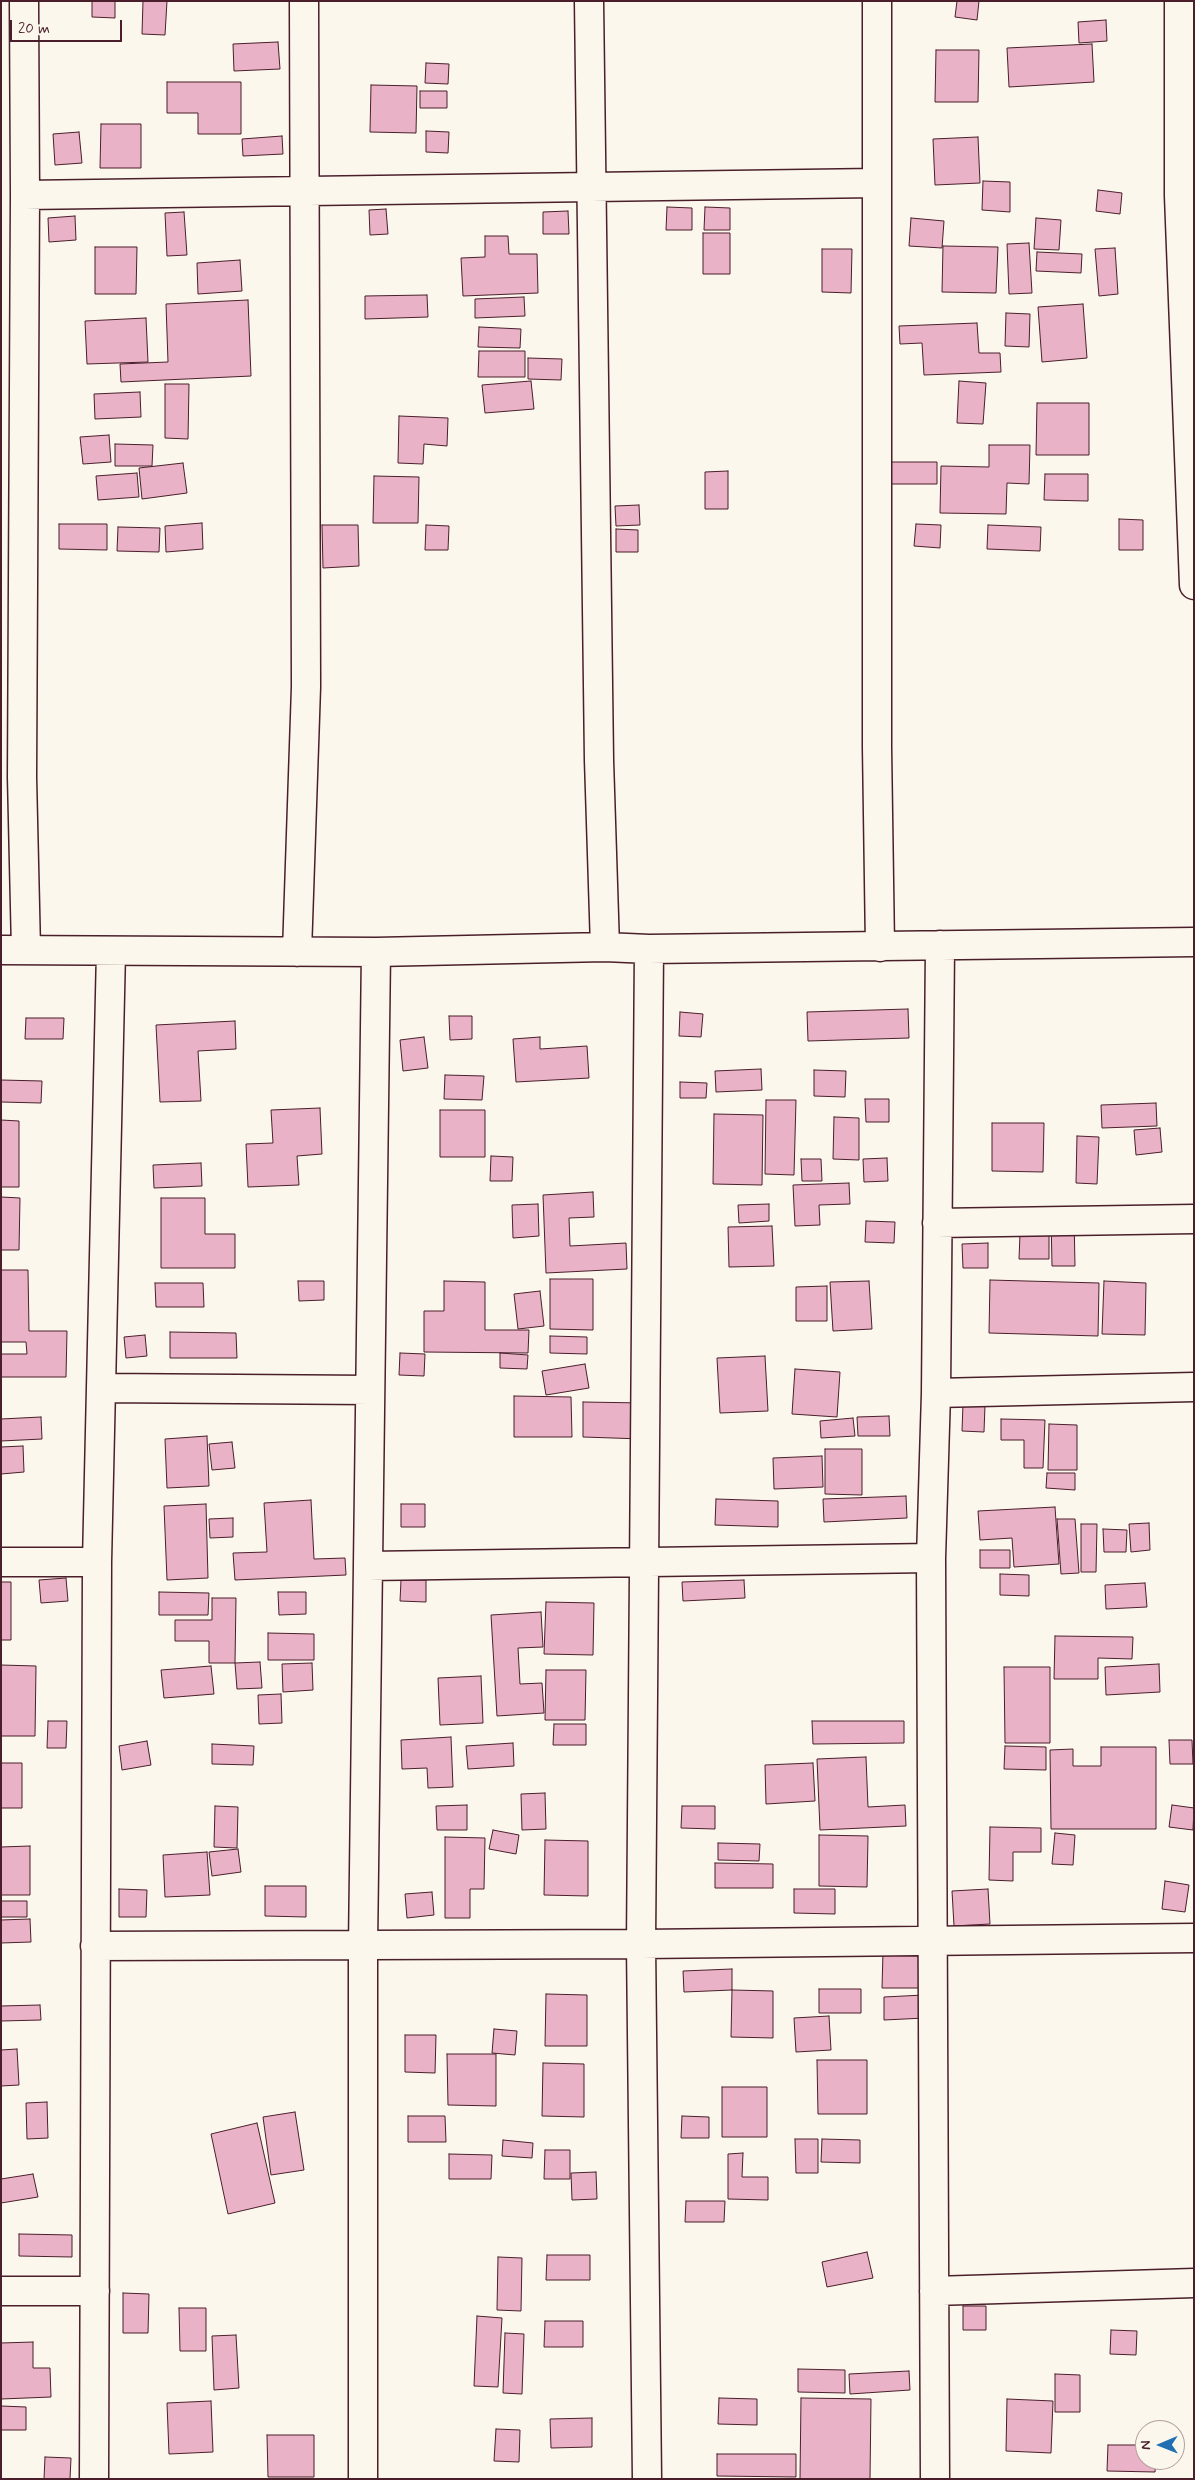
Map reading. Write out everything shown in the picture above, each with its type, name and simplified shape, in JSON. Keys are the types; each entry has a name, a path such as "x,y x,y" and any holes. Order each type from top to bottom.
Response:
{"street":[{"path":"24,1 22,777 14,950 376,952 605,947 649,949 1194,942"},
{"path":"297,952 306,687 304,1"},
{"path":"589,1 600,760 605,947"},
{"path":"877,1 875,183 880,946"},
{"path":"1178,1 1186,196 1194,585"},
{"path":"25,195 875,183"},
{"path":"935,2479 931,1558 936,1393 940,946"},
{"path":"646,2479 641,1944 649,949"},
{"path":"94,2479 97,1562 111,951"},
{"path":"363,2479 363,1946 376,952"},
{"path":"937,1223 1194,1219"},
{"path":"936,1393 1194,1387"},
{"path":"102,1388 370,1390"},
{"path":"368,1566 931,1558"},
{"path":"1,1562 97,1562"},
{"path":"95,1946 641,1944 1194,1938"},
{"path":"934,2291 1194,2283"},
{"path":"1,2291 95,2291"}],"building":[{"path":"92,1 115,1 115,18 92,17"},
{"path":"143,1 167,1 165,35 142,34"},
{"path":"957,1 979,1 977,20 955,17"},
{"path":"1106,20 1107,41 1079,43 1078,22"},
{"path":"278,42 280,69 234,71 233,44"},
{"path":"1092,44 1094,82 1009,87 1007,48"},
{"path":"936,50 979,50 978,102 935,102"},
{"path":"426,63 449,64 448,84 425,83"},
{"path":"167,82 241,82 241,134 198,134 198,113 167,113"},
{"path":"371,85 417,86 416,133 370,132"},
{"path":"420,91 447,91 447,108 420,108"},
{"path":"101,124 141,124 141,168 100,168"},
{"path":"426,131 449,132 448,153 426,152"},
{"path":"79,132 82,163 55,165 53,134"},
{"path":"282,136 283,154 243,156 242,139"},
{"path":"978,137 980,183 935,185 933,139"},
{"path":"983,181 1010,182 1010,212 982,210"},
{"path":"1098,190 1122,193 1120,214 1096,211"},
{"path":"667,207 692,208 692,230 666,230"},
{"path":"705,207 730,208 730,230 704,230"},
{"path":"386,209 388,234 370,235 369,210"},
{"path":"568,211 569,234 543,234 543,212"},
{"path":"184,212 187,255 167,256 165,213"},
{"path":"75,216 76,240 49,242 48,218"},
{"path":"911,218 944,221 942,248 909,246"},
{"path":"1036,218 1061,220 1059,250 1034,249"},
{"path":"703,233 730,233 730,274 703,274"},
{"path":"485,236 508,236 509,254 537,254 538,293 463,296 461,258 485,257"},
{"path":"1029,243 1032,293 1009,294 1007,244"},
{"path":"943,246 998,247 996,293 942,292"},
{"path":"95,247 137,247 136,294 95,294"},
{"path":"1115,248 1118,294 1099,296 1095,249"},
{"path":"822,249 852,249 851,293 822,292"},
{"path":"1037,252 1082,254 1081,273 1036,271"},
{"path":"240,260 242,291 198,294 197,263"},
{"path":"427,295 428,317 365,319 365,296"},
{"path":"524,297 525,316 475,318 475,299"},
{"path":"248,300 251,376 121,382 120,364 168,362 166,304"},
{"path":"1083,304 1087,358 1042,362 1038,307"},
{"path":"1006,313 1030,314 1029,347 1005,346"},
{"path":"146,318 148,362 87,364 85,321"},
{"path":"977,323 979,353 1000,353 1001,372 924,375 922,343 900,344 899,326"},
{"path":"479,327 521,329 520,348 478,347"},
{"path":"479,351 525,351 525,377 478,377"},
{"path":"528,358 562,359 561,380 528,379"},
{"path":"531,381 534,409 485,413 482,385"},
{"path":"959,381 986,383 983,424 957,423"},
{"path":"165,384 189,384 188,439 165,438"},
{"path":"140,392 141,417 95,419 94,394"},
{"path":"1037,403 1089,403 1089,455 1036,455"},
{"path":"399,416 448,418 447,446 424,444 423,464 398,463"},
{"path":"109,435 111,462 83,464 80,437"},
{"path":"115,444 153,445 152,466 115,466"},
{"path":"989,445 1030,445 1029,484 1007,483 1006,514 940,513 941,466 989,467"},
{"path":"890,462 937,462 937,484 889,484"},
{"path":"183,463 187,493 142,499 139,468"},
{"path":"728,471 728,509 705,509 705,472"},
{"path":"137,473 139,497 98,500 96,476"},
{"path":"1045,474 1088,474 1088,501 1044,500"},
{"path":"374,476 419,477 418,523 373,523"},
{"path":"639,505 640,525 616,526 615,506"},
{"path":"1119,519 1143,520 1143,550 1119,550"},
{"path":"202,523 203,549 166,552 165,526"},
{"path":"59,524 107,524 107,550 59,549"},
{"path":"916,524 941,525 940,548 914,546"},
{"path":"322,525 358,525 359,566 323,568"},
{"path":"426,525 449,526 448,550 425,550"},
{"path":"988,525 1041,527 1040,551 987,549"},
{"path":"118,527 160,528 159,552 117,551"},
{"path":"616,529 638,530 638,552 616,552"},
{"path":"908,1009 909,1038 808,1041 807,1012"},
{"path":"680,1012 703,1014 701,1037 679,1036"},
{"path":"449,1016 472,1016 472,1039 450,1040"},
{"path":"26,1018 64,1018 63,1039 25,1039"},
{"path":"235,1021 236,1049 198,1051 201,1101 160,1102 156,1025"},
{"path":"424,1037 428,1068 403,1071 400,1040"},
{"path":"540,1037 540,1049 587,1046 589,1078 516,1082 513,1039"},
{"path":"761,1069 762,1090 716,1092 715,1071"},
{"path":"814,1070 846,1071 845,1097 814,1096"},
{"path":"445,1075 484,1076 482,1100 444,1099"},
{"path":"1,1080 42,1081 41,1103 1,1102"},
{"path":"680,1082 707,1083 706,1098 680,1098"},
{"path":"865,1099 889,1099 889,1122 866,1122"},
{"path":"766,1100 796,1100 794,1175 765,1174"},
{"path":"1156,1103 1157,1126 1102,1128 1101,1105"},
{"path":"320,1108 322,1154 297,1156 299,1185 248,1187 246,1144 273,1143 271,1110"},
{"path":"440,1110 485,1110 485,1157 440,1157"},
{"path":"714,1114 763,1115 762,1185 713,1184"},
{"path":"834,1117 859,1118 859,1160 833,1159"},
{"path":"1,1120 19,1121 19,1187 1,1187"},
{"path":"992,1123 1044,1123 1043,1172 992,1171"},
{"path":"1160,1128 1162,1152 1136,1155 1134,1130"},
{"path":"1077,1136 1099,1137 1097,1184 1076,1183"},
{"path":"491,1156 513,1157 512,1181 490,1181"},
{"path":"887,1158 888,1181 864,1182 863,1159"},
{"path":"801,1159 821,1159 822,1181 802,1181"},
{"path":"201,1163 202,1186 154,1188 153,1165"},
{"path":"849,1183 850,1204 819,1205 820,1225 795,1226 793,1185"},
{"path":"593,1192 594,1217 569,1218 570,1246 626,1243 627,1269 546,1273 543,1195"},
{"path":"1,1197 20,1198 19,1250 1,1250"},
{"path":"161,1198 205,1198 205,1234 235,1234 235,1268 161,1268"},
{"path":"538,1204 539,1236 513,1238 512,1205"},
{"path":"769,1204 769,1221 739,1223 738,1205"},
{"path":"1051,1216 1074,1216 1075,1266 1052,1266"},
{"path":"866,1221 895,1222 894,1243 865,1242"},
{"path":"772,1226 774,1266 729,1267 728,1227"},
{"path":"1020,1234 1049,1235 1049,1259 1019,1259"},
{"path":"988,1243 988,1268 963,1268 962,1244"},
{"path":"1,1270 28,1270 29,1331 67,1331 66,1377 1,1377 1,1354 27,1354 26,1342 1,1342"},
{"path":"550,1279 593,1279 593,1330 550,1329"},
{"path":"990,1280 1099,1283 1098,1336 989,1333"},
{"path":"298,1281 324,1281 324,1300 299,1301"},
{"path":"444,1281 485,1282 485,1330 529,1330 528,1353 424,1352 424,1311 444,1311"},
{"path":"869,1281 872,1329 833,1331 830,1282"},
{"path":"1104,1281 1146,1283 1145,1335 1102,1334"},
{"path":"155,1283 203,1283 204,1307 156,1307"},
{"path":"827,1286 827,1321 796,1321 796,1287"},
{"path":"540,1291 544,1326 518,1329 514,1294"},
{"path":"170,1332 236,1333 237,1358 170,1358"},
{"path":"145,1335 147,1356 126,1358 124,1337"},
{"path":"550,1336 587,1337 587,1354 550,1353"},
{"path":"400,1353 425,1354 424,1376 399,1375"},
{"path":"500,1353 528,1355 527,1369 500,1368"},
{"path":"765,1356 768,1411 720,1413 717,1358"},
{"path":"585,1364 589,1388 546,1395 542,1371"},
{"path":"795,1369 840,1372 837,1417 792,1414"},
{"path":"514,1396 571,1397 572,1437 514,1437"},
{"path":"583,1402 643,1403 642,1439 583,1437"},
{"path":"963,1404 985,1405 984,1432 962,1431"},
{"path":"889,1416 890,1436 858,1436 857,1417"},
{"path":"41,1417 42,1439 1,1441 1,1419"},
{"path":"853,1418 855,1436 821,1438 820,1421"},
{"path":"1001,1419 1045,1420 1043,1468 1024,1468 1024,1440 1001,1440"},
{"path":"1049,1424 1077,1425 1077,1470 1048,1470"},
{"path":"207,1436 209,1486 167,1488 165,1439"},
{"path":"232,1442 235,1468 212,1470 209,1444"},
{"path":"23,1446 24,1472 1,1474 1,1447"},
{"path":"825,1449 862,1449 862,1495 825,1494"},
{"path":"822,1456 823,1487 774,1489 773,1458"},
{"path":"1047,1473 1075,1473 1075,1490 1046,1488"},
{"path":"906,1496 907,1518 824,1522 823,1499"},
{"path":"716,1499 778,1501 778,1527 715,1525"},
{"path":"311,1500 314,1559 345,1558 346,1575 235,1580 233,1553 267,1552 264,1503"},
{"path":"206,1504 208,1578 167,1580 164,1506"},
{"path":"401,1504 425,1504 425,1527 401,1527"},
{"path":"1055,1507 1059,1564 1014,1567 1012,1538 980,1540 978,1511"},
{"path":"233,1518 233,1537 210,1538 209,1519"},
{"path":"1057,1519 1075,1519 1079,1573 1061,1574"},
{"path":"1149,1523 1150,1550 1131,1552 1129,1524"},
{"path":"1081,1524 1097,1524 1096,1572 1081,1572"},
{"path":"1103,1529 1127,1530 1126,1552 1104,1552"},
{"path":"980,1550 1010,1550 1010,1568 980,1568"},
{"path":"1000,1574 1029,1575 1029,1596 1000,1595"},
{"path":"66,1578 68,1601 41,1603 39,1580"},
{"path":"401,1580 426,1580 426,1602 400,1601"},
{"path":"744,1580 745,1598 683,1601 682,1582"},
{"path":"1,1582 11,1582 11,1640 1,1640"},
{"path":"1145,1583 1147,1607 1106,1609 1105,1585"},
{"path":"159,1592 209,1593 208,1615 159,1615"},
{"path":"278,1592 306,1592 306,1614 279,1615"},
{"path":"212,1598 236,1598 235,1663 209,1663 209,1641 175,1641 175,1620 212,1620"},
{"path":"546,1602 594,1603 593,1655 544,1654"},
{"path":"541,1612 543,1647 518,1648 520,1684 542,1683 544,1713 497,1716 491,1615"},
{"path":"268,1633 314,1634 314,1660 268,1660"},
{"path":"1055,1636 1133,1637 1132,1659 1098,1658 1098,1679 1054,1679"},
{"path":"260,1662 262,1688 237,1689 235,1663"},
{"path":"312,1663 313,1690 283,1692 282,1664"},
{"path":"1159,1664 1160,1692 1106,1695 1105,1667"},
{"path":"1,1665 36,1666 35,1736 1,1736"},
{"path":"211,1666 214,1694 164,1698 161,1670"},
{"path":"1004,1667 1050,1667 1050,1743 1005,1743"},
{"path":"546,1670 586,1670 585,1720 545,1720"},
{"path":"481,1676 483,1723 440,1725 438,1678"},
{"path":"281,1694 282,1723 259,1724 258,1695"},
{"path":"48,1721 67,1721 66,1748 47,1748"},
{"path":"812,1721 904,1721 904,1743 813,1744"},
{"path":"554,1724 586,1724 586,1745 553,1745"},
{"path":"451,1737 453,1787 428,1788 427,1768 402,1769 401,1740"},
{"path":"1169,1740 1192,1740 1193,1764 1170,1764"},
{"path":"147,1741 151,1765 122,1770 119,1746"},
{"path":"513,1743 514,1766 468,1769 466,1746"},
{"path":"212,1744 254,1746 253,1765 212,1764"},
{"path":"1005,1746 1046,1747 1046,1770 1004,1769"},
{"path":"1101,1747 1156,1747 1156,1829 1051,1829 1050,1750 1073,1749 1073,1766 1101,1766"},
{"path":"866,1757 868,1807 905,1805 906,1826 820,1830 817,1759"},
{"path":"1,1763 22,1763 22,1808 1,1808"},
{"path":"813,1763 815,1801 766,1804 765,1765"},
{"path":"545,1793 546,1829 522,1830 521,1794"},
{"path":"467,1805 467,1830 437,1830 436,1806"},
{"path":"1172,1805 1194,1808 1193,1830 1169,1827"},
{"path":"215,1806 238,1807 237,1848 214,1847"},
{"path":"682,1806 715,1806 715,1829 681,1828"},
{"path":"990,1827 1041,1828 1041,1852 1013,1852 1013,1881 989,1880"},
{"path":"493,1830 519,1835 516,1854 489,1849"},
{"path":"1055,1833 1075,1835 1073,1865 1052,1864"},
{"path":"819,1835 868,1836 867,1887 819,1886"},
{"path":"445,1837 485,1838 484,1889 470,1889 470,1918 445,1918"},
{"path":"545,1840 588,1841 588,1896 544,1895"},
{"path":"718,1843 760,1844 759,1861 718,1860"},
{"path":"30,1846 30,1895 1,1895 1,1847"},
{"path":"238,1849 241,1872 212,1876 209,1852"},
{"path":"207,1852 210,1895 165,1897 163,1855"},
{"path":"715,1863 773,1864 773,1888 715,1888"},
{"path":"1165,1881 1189,1885 1185,1912 1162,1909"},
{"path":"265,1886 306,1886 306,1917 265,1916"},
{"path":"119,1889 147,1890 146,1917 119,1917"},
{"path":"794,1889 835,1889 835,1914 794,1913"},
{"path":"988,1889 990,1924 954,1926 952,1891"},
{"path":"432,1892 434,1915 407,1918 405,1894"},
{"path":"1,1901 27,1901 27,1917 1,1917"},
{"path":"30,1919 31,1942 1,1943 1,1920"},
{"path":"883,1952 924,1953 924,1988 882,1988"},
{"path":"732,1969 732,1990 684,1992 683,1971"},
{"path":"819,1989 861,1989 861,2013 819,2013"},
{"path":"732,1990 773,1991 773,2038 731,2037"},
{"path":"546,1994 587,1995 587,2046 545,2046"},
{"path":"924,1995 925,2018 884,2020 884,1997"},
{"path":"40,2005 41,2020 1,2021 1,2006"},
{"path":"829,2016 831,2050 796,2052 794,2018"},
{"path":"494,2029 517,2031 515,2055 492,2053"},
{"path":"405,2035 436,2035 435,2073 405,2072"},
{"path":"17,2049 19,2085 1,2086 1,2050"},
{"path":"447,2054 496,2054 496,2106 448,2105"},
{"path":"817,2060 867,2060 867,2114 818,2114"},
{"path":"543,2063 584,2064 584,2117 542,2116"},
{"path":"722,2087 767,2087 767,2137 722,2137"},
{"path":"47,2102 48,2138 27,2139 26,2103"},
{"path":"295,2112 304,2170 271,2175 263,2117"},
{"path":"408,2116 445,2116 446,2142 408,2142"},
{"path":"682,2116 709,2117 709,2138 681,2138"},
{"path":"257,2123 275,2203 228,2214 211,2134"},
{"path":"795,2139 818,2139 818,2173 796,2173"},
{"path":"822,2139 860,2140 860,2163 821,2162"},
{"path":"503,2140 533,2143 532,2158 502,2156"},
{"path":"545,2150 570,2150 570,2179 544,2179"},
{"path":"743,2153 742,2177 768,2177 768,2200 728,2199 728,2154"},
{"path":"449,2154 492,2155 491,2179 449,2179"},
{"path":"596,2172 597,2199 572,2200 571,2173"},
{"path":"33,2174 38,2197 1,2203 1,2179"},
{"path":"686,2201 725,2201 724,2222 685,2222"},
{"path":"19,2234 72,2235 72,2257 19,2256"},
{"path":"867,2252 873,2278 827,2287 822,2262"},
{"path":"547,2255 590,2255 590,2280 546,2280"},
{"path":"498,2257 522,2258 521,2311 497,2310"},
{"path":"123,2293 149,2294 148,2333 123,2333"},
{"path":"963,2306 986,2306 986,2330 963,2330"},
{"path":"179,2308 206,2308 206,2351 180,2351"},
{"path":"477,2316 502,2318 498,2387 474,2386"},
{"path":"545,2321 583,2321 583,2347 544,2347"},
{"path":"1111,2330 1137,2331 1136,2355 1110,2354"},
{"path":"505,2333 524,2334 522,2394 503,2393"},
{"path":"236,2335 239,2388 214,2390 212,2336"},
{"path":"33,2342 33,2368 50,2368 51,2397 1,2399 1,2343"},
{"path":"798,2369 845,2370 845,2393 798,2392"},
{"path":"909,2371 910,2390 850,2394 849,2374"},
{"path":"1055,2374 1080,2375 1080,2412 1055,2412"},
{"path":"719,2398 757,2399 757,2425 718,2424"},
{"path":"801,2398 871,2399 870,2479 800,2479"},
{"path":"1007,2399 1053,2401 1051,2453 1006,2451"},
{"path":"211,2401 213,2452 169,2454 167,2403"},
{"path":"1,2406 26,2407 26,2430 1,2430"},
{"path":"592,2418 592,2447 551,2448 550,2419"},
{"path":"496,2429 520,2430 519,2462 494,2461"},
{"path":"267,2435 314,2435 314,2477 268,2477"},
{"path":"1108,2445 1135,2445 1135,2470 1155,2470 1155,2472 1107,2471"},
{"path":"717,2454 796,2454 796,2477 717,2476"},
{"path":"45,2457 71,2458 70,2479 44,2479"}]}
